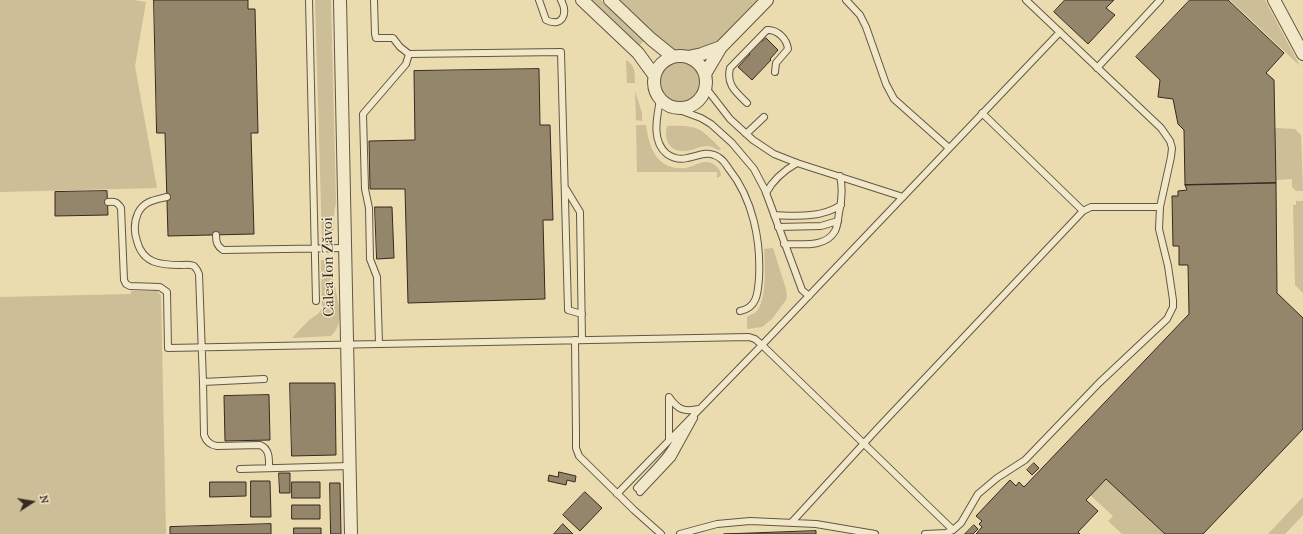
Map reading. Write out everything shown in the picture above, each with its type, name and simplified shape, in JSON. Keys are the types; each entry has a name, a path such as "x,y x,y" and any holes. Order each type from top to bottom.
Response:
{"street":[{"name":"Calea Ion Zăvoi","path":"340,0 351,534"},
{"path":"582,0 638,53 654,75"},
{"path":"610,0 651,39 672,56"},
{"path":"705,74 721,47 767,0"},
{"path":"1274,0 1303,54"},
{"path":"688,57 721,47"},
{"path":"679,55 696,61 701,66 705,74 706,88 700,99 695,104 683,108 667,106 660,100 654,89 654,75 660,64 672,56 679,55"}],"lane":[{"path":"309,0 316,301"},
{"path":"374,0 376,38 393,38 400,47 409,54 561,52 568,310 582,314"},
{"path":"539,0 546,20 554,22 560,21 565,14 565,9 561,0"},
{"path":"846,0 860,15 866,27 877,61 890,92 900,105 949,148"},
{"path":"925,534 946,533 953,530 961,523 978,494 997,478 1025,460 1099,383 1167,319 1173,307 1168,266 1159,229 1160,207 1172,157 1170,141 1161,128 1026,0"},
{"path":"1097,68 1160,0"},
{"path":"746,103 730,85 730,68 767,30 776,31 788,45 788,49 776,63 775,72"},
{"path":"618,494 1060,32"},
{"path":"379,344 377,277 370,259 369,208 365,189 363,114 406,64 409,54"},
{"path":"706,88 721,109 746,134 774,154 797,163 903,197"},
{"path":"660,100 656,129 658,140 664,151 674,158 680,159 708,153 719,157 740,183 745,195 754,223 759,270 757,295 753,305 747,310 740,311"},
{"path":"674,108 707,121 718,129 754,169 766,193 802,290 809,296"},
{"path":"982,113 1083,211"},
{"path":"746,134 764,117"},
{"path":"766,193 774,180 797,163"},
{"path":"784,244 814,243 824,240 833,233 836,229 841,206 842,187 840,176"},
{"path":"565,188 580,212 582,340"},
{"path":"167,197 150,201 141,208 136,219 135,226 137,241 143,255 149,260 164,265 190,265 197,270 200,278 204,435 207,441 213,446 263,446 266,448 268,455 269,468"},
{"path":"108,202 114,202 121,208 124,280 126,284 130,286 160,287 167,292 168,348 749,337 755,339 762,345 953,530"},
{"path":"774,215 820,214 830,212 841,206"},
{"path":"792,522 1083,211 1091,207 1160,207"},
{"path":"778,227 821,226 838,221"},
{"path":"216,235 216,243 223,250 345,248"},
{"path":"575,340 575,413 577,452 582,460 648,524 661,534"},
{"path":"203,382 264,379"},
{"path":"669,440 669,397 675,406 684,410 699,410"},
{"path":"682,427 674,447 638,490 672,458 699,410"},
{"path":"240,469 350,466"},
{"path":"680,534 717,524 767,521 816,524 875,534"}],"shaded area":[{"path":"0,0 134,0 146,2 135,66 157,188 0,192"},
{"path":"315,0 331,0 336,203 333,240 322,241"},
{"path":"589,0 601,0 644,41 638,47"},
{"path":"610,0 767,0 721,47 688,57 679,55 672,56"},
{"path":"1230,0 1265,0 1300,66"},
{"path":"626,60 633,67 635,73 635,83 627,83"},
{"path":"676,61 684,61 695,67 701,78 701,86 695,97 684,103 676,103 665,97 659,86 659,78 665,67"},
{"path":"635,91 642,113 642,121 636,120"},
{"path":"636,125 646,125 652,150 661,162 676,168 686,168 701,163 710,162 718,167 721,176 717,178 717,172 637,172"},
{"path":"667,126 685,126 697,129 708,136 721,149 718,150 707,146 688,151 680,151 675,149 667,140"},
{"path":"1275,128 1295,129 1301,135 1303,191 1296,191 1292,187 1292,179 1276,180"},
{"path":"1296,201 1303,201 1303,293 1295,285 1293,205 1296,205"},
{"path":"773,248 786,289 786,300 772,319 762,327 747,329 747,317 756,312 760,307 764,292 764,249"},
{"path":"321,260 333,260 333,277 340,310 339,324 331,336 292,338 309,320 318,314 322,308"},
{"path":"131,291 157,291 161,295 166,534 0,534 0,297 131,294"},
{"path":"1106,479 1165,534 1122,534 1108,521 1113,516 1090,495"},
{"path":"1303,497 1303,515 1285,534 1268,534"}],"building":[{"path":"154,0 248,0 248,9 255,9 258,133 251,133 254,234 168,236 165,133 157,133"},
{"path":"1065,0 1114,0 1106,8 1115,15 1088,44 1054,12"},
{"path":"1190,0 1228,0 1284,53 1266,73 1274,80 1276,183 1185,185 1184,130 1178,124 1173,99 1158,97 1160,80 1136,57"},
{"path":"766,38 778,50 770,59 771,60 752,80 738,67 750,54 748,52 761,40 762,41"},
{"path":"539,69 540,125 550,125 553,220 543,220 545,299 408,303 405,189 370,189 369,141 415,140 414,71"},
{"path":"1276,183 1277,293 1303,318 1303,429 1203,534 1165,534 1106,479 1086,500 1098,511 1078,532 1080,534 976,534 982,527 979,524 982,521 976,516 1010,480 1016,486 1019,482 1024,487 1189,314 1188,265 1179,265 1179,246 1173,246 1172,196 1178,196 1178,191 1187,190 1185,185"},
{"path":"107,191 108,215 55,216 55,192"},
{"path":"375,207 392,207 394,258 377,259"},
{"path":"290,383 335,383 336,455 292,456"},
{"path":"269,395 270,440 225,441 224,396"},
{"path":"1034,463 1039,468 1032,475 1027,470"},
{"path":"559,472 576,476 575,482 567,480 566,485 548,481 549,475 558,477"},
{"path":"279,473 290,473 290,493 280,493"},
{"path":"251,481 270,481 271,517 251,517"},
{"path":"210,482 246,482 246,496 210,497"},
{"path":"292,482 320,482 320,498 292,498"},
{"path":"330,483 340,483 341,534 331,534"},
{"path":"585,492 602,508 580,531 563,515"},
{"path":"292,505 320,505 320,519 292,519"},
{"path":"271,524 271,534 170,534 170,527"},
{"path":"563,524 573,534 554,534"},
{"path":"974,525 978,529 973,534 965,534"},
{"path":"294,528 321,528 321,534 294,534"},
{"path":"816,531 816,534 724,534"}]}
